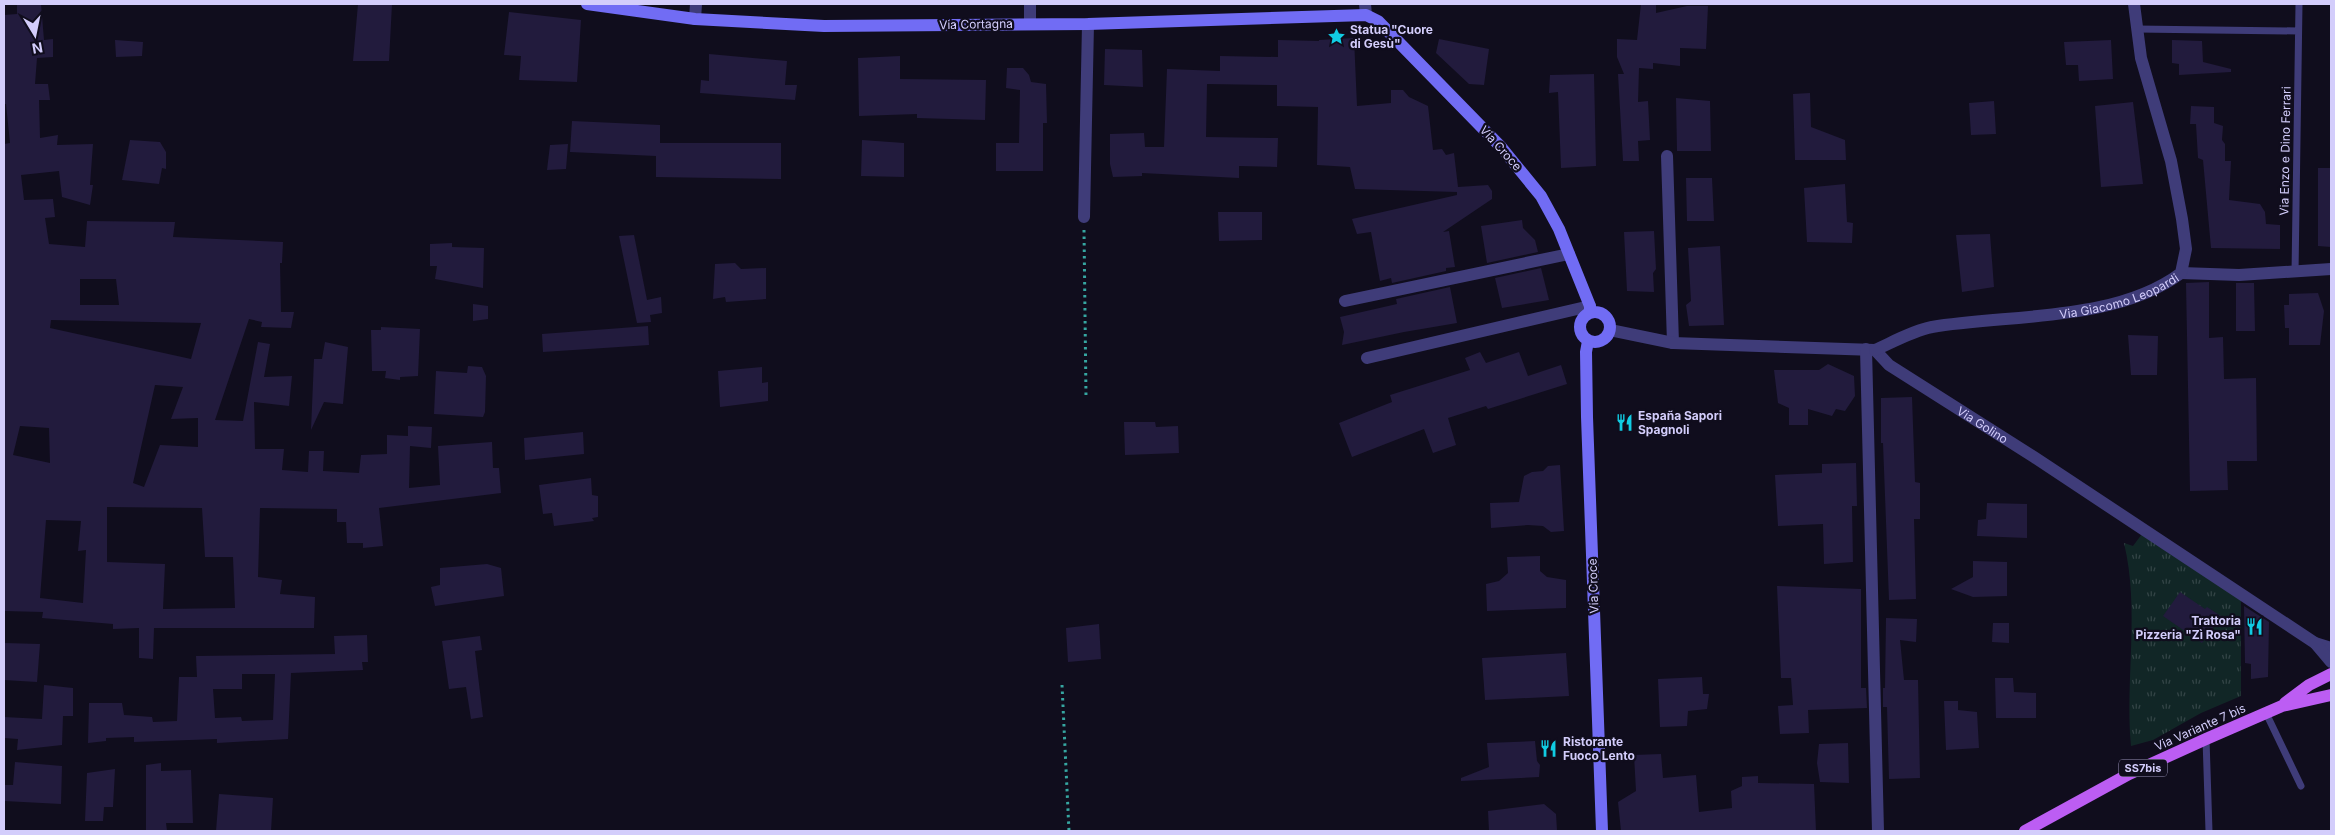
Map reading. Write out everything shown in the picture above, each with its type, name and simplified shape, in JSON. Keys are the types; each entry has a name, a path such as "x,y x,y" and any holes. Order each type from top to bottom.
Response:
{"main road":[{"name":"Via Variante 7 bis","path":"2282,706 2309,685 2331,674"},
{"name":"Via Variante 7 bis","path":"2025,831 2129,774 2206,739 2282,706 2331,695"}],"street":[{"name":"Via Cortagna","path":"587,4 695,19 824,26 1088,24 1366,9"},
{"path":"695,19 696,4"},
{"path":"1030,4 1030,23"},
{"name":"Via Giacomo Leopardi","path":"1871,349 1930,328 2088,309 2123,301 2141,295 2181,273 2186,249 2182,219 2171,162 2141,58 2134,4"},
{"name":"Via Croce","path":"1366,9 1501,147 1541,196 1559,229 1590,310"},
{"path":"1084,217 1088,24"},
{"path":"1667,156 1673,343"},
{"path":"1345,301 1569,254"},
{"path":"2181,273 2239,275 2331,269"},
{"path":"1366,358 1590,310 1605,316 1610,324 1610,330 1602,341 1588,341 1582,335 1580,326 1583,318 1590,310"},
{"path":"1610,330 1673,343 1871,349 1878,831"},
{"name":"Via Croce","path":"1588,341 1586,352 1587,417 1602,831"},
{"name":"Via Golino","path":"1871,349 1889,365 2034,457 2315,642 2331,648"},
{"name":"Via Golino","path":"2315,642 2331,662"}],"lane":[{"name":"Via Enzo e Dino Ferrari","path":"2295,272 2299,4"},
{"path":"2137,30 2298,31"},
{"path":"2266,713 2301,786"},
{"path":"2206,739 2209,831"}],"path":[{"path":"1084,217 1086,397"},
{"path":"1062,685 1069,831"}],"green space":[{"path":"2142,534 2241,599 2241,696 2201,713 2153,740 2131,746 2132,619 2129,568 2124,543 2133,546"}],"building":[{"path":"17,4 41,4 44,40 53,39 53,57 37,58 35,84 48,84 50,100 39,100 40,138 58,135 57,145 93,144 90,185 93,185 90,205 62,197 59,171 21,175 24,200 53,199 55,217 45,218 49,244 85,247 87,221 175,222 173,237 283,242 282,263 280,263 281,312 294,312 291,328 261,327 262,322 249,319 215,420 243,421 258,342 270,344 264,377 292,376 289,406 254,402 255,449 284,449 282,470 308,472 309,451 324,451 323,471 359,473 361,455 387,454 387,435 408,436 408,426 432,427 431,448 410,446 409,488 440,485 438,446 492,442 493,468 499,468 501,493 379,508 383,546 363,548 363,543 347,543 346,522 337,522 337,509 260,508 258,577 282,580 280,594 315,597 314,628 154,628 153,659 139,658 139,628 113,629 113,624 42,618 43,612 4,611 4,144 10,143 6,104 4,104 4,15 17,14","holes":["80,279 116,279 119,305 80,305","51,320 201,323 191,359 50,328","155,385 183,387 171,419 198,418 198,447 160,445 144,487 133,483","20,426 49,428 50,463 13,455","107,507 202,508 205,557 233,557 235,608 163,609 165,564 107,562","46,520 81,521 78,551 86,550 83,603 40,598"]},
{"path":"358,4 392,4 389,61 353,61"},
{"path":"1641,4 1656,4 1656,13 1687,6 1708,6 1706,49 1680,48 1680,66 1653,63 1653,69 1639,68 1638,102 1648,101 1650,140 1638,141 1639,161 1623,161 1618,74 1624,74 1617,57 1617,39 1637,40"},
{"path":"509,12 581,20 577,82 519,80 521,56 504,55"},
{"path":"1354,38 1357,106 1391,103 1391,90 1403,90 1409,97 1428,106 1433,150 1442,149 1446,155 1454,153 1458,187 1488,185 1492,191 1492,199 1443,232 1449,231 1455,267 1446,268 1446,271 1392,283 1391,278 1380,281 1371,232 1357,234 1352,219 1457,195 1457,192 1355,189 1350,167 1317,165 1318,107 1277,106 1277,85 1207,84 1206,137 1278,138 1277,167 1239,166 1239,178 1142,173 1142,176 1113,177 1110,164 1110,134 1144,133 1145,147 1164,147 1167,69 1220,71 1220,56 1278,57 1278,40 1319,41"},
{"path":"1439,39 1489,49 1484,85 1469,84 1436,53"},
{"path":"115,40 143,42 142,56 116,57"},
{"path":"2111,40 2113,79 2079,81 2078,65 2066,65 2064,42"},
{"path":"2172,40 2202,41 2203,62 2231,69 2231,72 2179,75 2179,64 2172,63"},
{"path":"1105,49 1142,50 1143,87 1104,85"},
{"path":"709,54 787,61 785,85 797,85 795,100 700,93 701,80 709,81"},
{"path":"900,56 900,79 986,80 985,120 917,118 917,114 859,116 858,58"},
{"path":"1007,68 1023,68 1029,75 1031,82 1046,84 1047,123 1043,123 1043,171 996,171 996,143 1019,143 1020,90 1006,88"},
{"path":"1594,74 1596,166 1561,168 1558,92 1549,93 1550,75"},
{"path":"1810,93 1811,127 1845,140 1846,160 1795,160 1793,94"},
{"path":"1676,98 1710,101 1711,151 1677,151"},
{"path":"1994,101 1996,134 1971,135 1969,103"},
{"path":"2133,102 2143,184 2101,187 2095,106"},
{"path":"2191,106 2214,107 2214,123 2223,126 2222,140 2225,144 2225,161 2231,161 2229,200 2260,204 2265,212 2266,224 2280,225 2280,249 2211,248 2203,160 2198,158 2196,124 2190,124"},
{"path":"572,121 660,125 660,143 781,143 781,179 656,177 656,156 570,152"},
{"path":"130,140 160,142 166,152 166,169 162,168 159,184 122,180"},
{"path":"862,140 904,143 904,177 861,176"},
{"path":"568,144 566,169 547,170 550,145"},
{"path":"2318,168 2331,168 2331,247 2318,246"},
{"path":"1686,178 1712,178 1714,221 1687,221"},
{"path":"1845,184 1847,222 1853,223 1852,243 1807,242 1804,188"},
{"path":"1218,212 1262,212 1262,240 1219,241"},
{"path":"1522,220 1523,228 1535,240 1538,252 1487,263 1481,226"},
{"path":"1654,231 1656,269 1653,273 1654,292 1627,291 1624,232"},
{"path":"1990,234 1994,287 1962,292 1956,235"},
{"path":"634,235 647,300 661,297 662,313 650,315 651,322 637,323 619,236"},
{"path":"452,243 452,247 484,248 483,288 435,279 437,266 430,266 430,244"},
{"path":"1720,246 1724,325 1689,326 1686,305 1691,301 1688,248"},
{"path":"735,263 741,269 766,268 766,299 726,302 725,297 713,299 715,264"},
{"path":"1541,268 1549,300 1502,308 1495,278"},
{"path":"2209,282 2209,338 2223,337 2224,379 2256,378 2257,461 2227,461 2228,490 2190,491 2186,283"},
{"path":"2236,283 2254,283 2255,331 2236,331"},
{"path":"1450,287 1457,323 1342,345 1344,332 1340,317 1397,304 1396,299"},
{"path":"2318,293 2324,311 2320,345 2289,345 2289,328 2285,328 2284,305 2289,305 2289,294"},
{"path":"473,304 488,306 488,319 473,321"},
{"path":"648,326 649,345 543,352 542,334"},
{"path":"381,327 420,329 418,376 400,377 400,380 385,378 386,371 372,371 371,330 381,330"},
{"path":"2128,335 2158,336 2157,375 2131,375"},
{"path":"325,342 348,347 343,404 324,402 311,430 314,359 322,359"},
{"path":"1480,352 1486,363 1519,352 1528,376 1561,365 1567,384 1488,409 1486,406 1448,418 1456,445 1433,453 1424,429 1352,457 1339,423 1392,402 1390,395 1470,370 1465,358"},
{"path":"1828,364 1854,376 1855,396 1845,411 1836,409 1832,416 1808,409 1808,425 1789,425 1789,408 1778,403 1774,370 1819,370"},
{"path":"468,366 482,367 486,376 485,412 483,417 434,414 436,371 467,373"},
{"path":"762,367 762,383 768,382 768,401 720,407 718,371"},
{"path":"1912,397 1915,482 1920,483 1920,519 1914,519 1916,599 1889,600 1883,443 1881,443 1881,398"},
{"path":"1124,422 1155,422 1156,427 1178,426 1179,453 1125,455"},
{"path":"583,432 584,454 525,460 524,438"},
{"path":"1856,463 1857,506 1852,506 1853,562 1824,564 1823,524 1778,526 1775,475 1822,473 1822,464"},
{"path":"1560,465 1564,531 1551,532 1543,526 1528,525 1491,528 1490,503 1519,502 1524,476 1532,472 1543,471 1548,466"},
{"path":"591,478 592,495 598,496 598,517 592,518 594,521 554,526 552,513 543,514 539,485"},
{"path":"1987,503 2027,504 2027,538 1977,536 1978,520 1986,519"},
{"path":"1540,556 1540,571 1547,577 1566,580 1566,608 1487,611 1486,584 1499,581 1508,573 1507,557"},
{"path":"1973,561 2007,562 2007,596 1973,597 1951,589 1973,577"},
{"path":"487,564 501,568 504,596 435,606 431,587 440,585 440,568"},
{"path":"1777,586 1861,589 1861,688 1866,688 1867,708 1808,710 1809,733 1780,734 1778,706 1793,705 1791,678 1781,678"},
{"path":"2180,592 2205,609 2207,607 2221,616 2202,643 2163,616"},
{"path":"2244,606 2269,622 2268,677 2251,679 2251,664 2245,663"},
{"path":"1886,618 1917,619 1916,642 1900,640 1904,680 1918,680 1920,778 1889,779 1887,707 1883,707"},
{"path":"1993,623 2009,623 2009,643 1992,642"},
{"path":"1099,624 1101,659 1068,662 1066,628"},
{"path":"367,635 368,662 362,662 363,670 291,673 288,739 217,743 217,739 134,742 134,737 106,738 106,741 88,743 89,703 122,703 124,715 152,717 153,722 177,721 179,677 197,677 196,656 335,654 334,636","holes":["242,674 275,674 273,720 242,721 241,717 215,718 213,689 242,689"]},
{"path":"480,636 482,650 475,651 483,717 471,719 466,687 449,689 442,641"},
{"path":"4,643 40,644 37,682 4,680"},
{"path":"1566,653 1569,696 1485,700 1482,658"},
{"path":"1702,677 1703,694 1709,694 1707,709 1688,711 1687,726 1660,727 1658,679"},
{"path":"1995,678 2013,678 2014,692 2036,693 2036,718 1996,718"},
{"path":"44,685 73,688 73,716 63,716 62,745 17,750 18,739 4,738 4,717 42,719"},
{"path":"1944,701 1958,701 1958,710 1977,712 1979,748 1946,750"},
{"path":"1535,741 1537,761 1540,765 1539,777 1461,781 1461,778 1489,767 1487,743"},
{"path":"1848,743 1849,783 1820,782 1817,763 1819,744"},
{"path":"1661,754 1663,778 1696,775 1699,812 1732,808 1731,791 1742,786 1742,777 1758,776 1758,783 1814,784 1816,831 1621,831 1618,802 1636,791 1634,755"},
{"path":"15,762 62,766 61,804 4,801 4,785 13,785"},
{"path":"161,763 161,771 191,770 193,823 166,823 167,831 146,831 146,765"},
{"path":"115,769 113,807 104,807 103,821 85,821 87,773"},
{"path":"219,794 273,798 271,831 216,831"},
{"path":"1544,804 1556,814 1557,831 1489,831 1488,811"}],"place":[{"name":"Statua \"Cuore di Gesù\"","path":"1336,36"},
{"name":"España Sapori Spagnoli","path":"1624,422"},
{"name":"Trattoria Pizzeria \"Zì Rosa\"","path":"2255,627"},
{"name":"Ristorante Fuoco Lento","path":"1549,748"}]}
